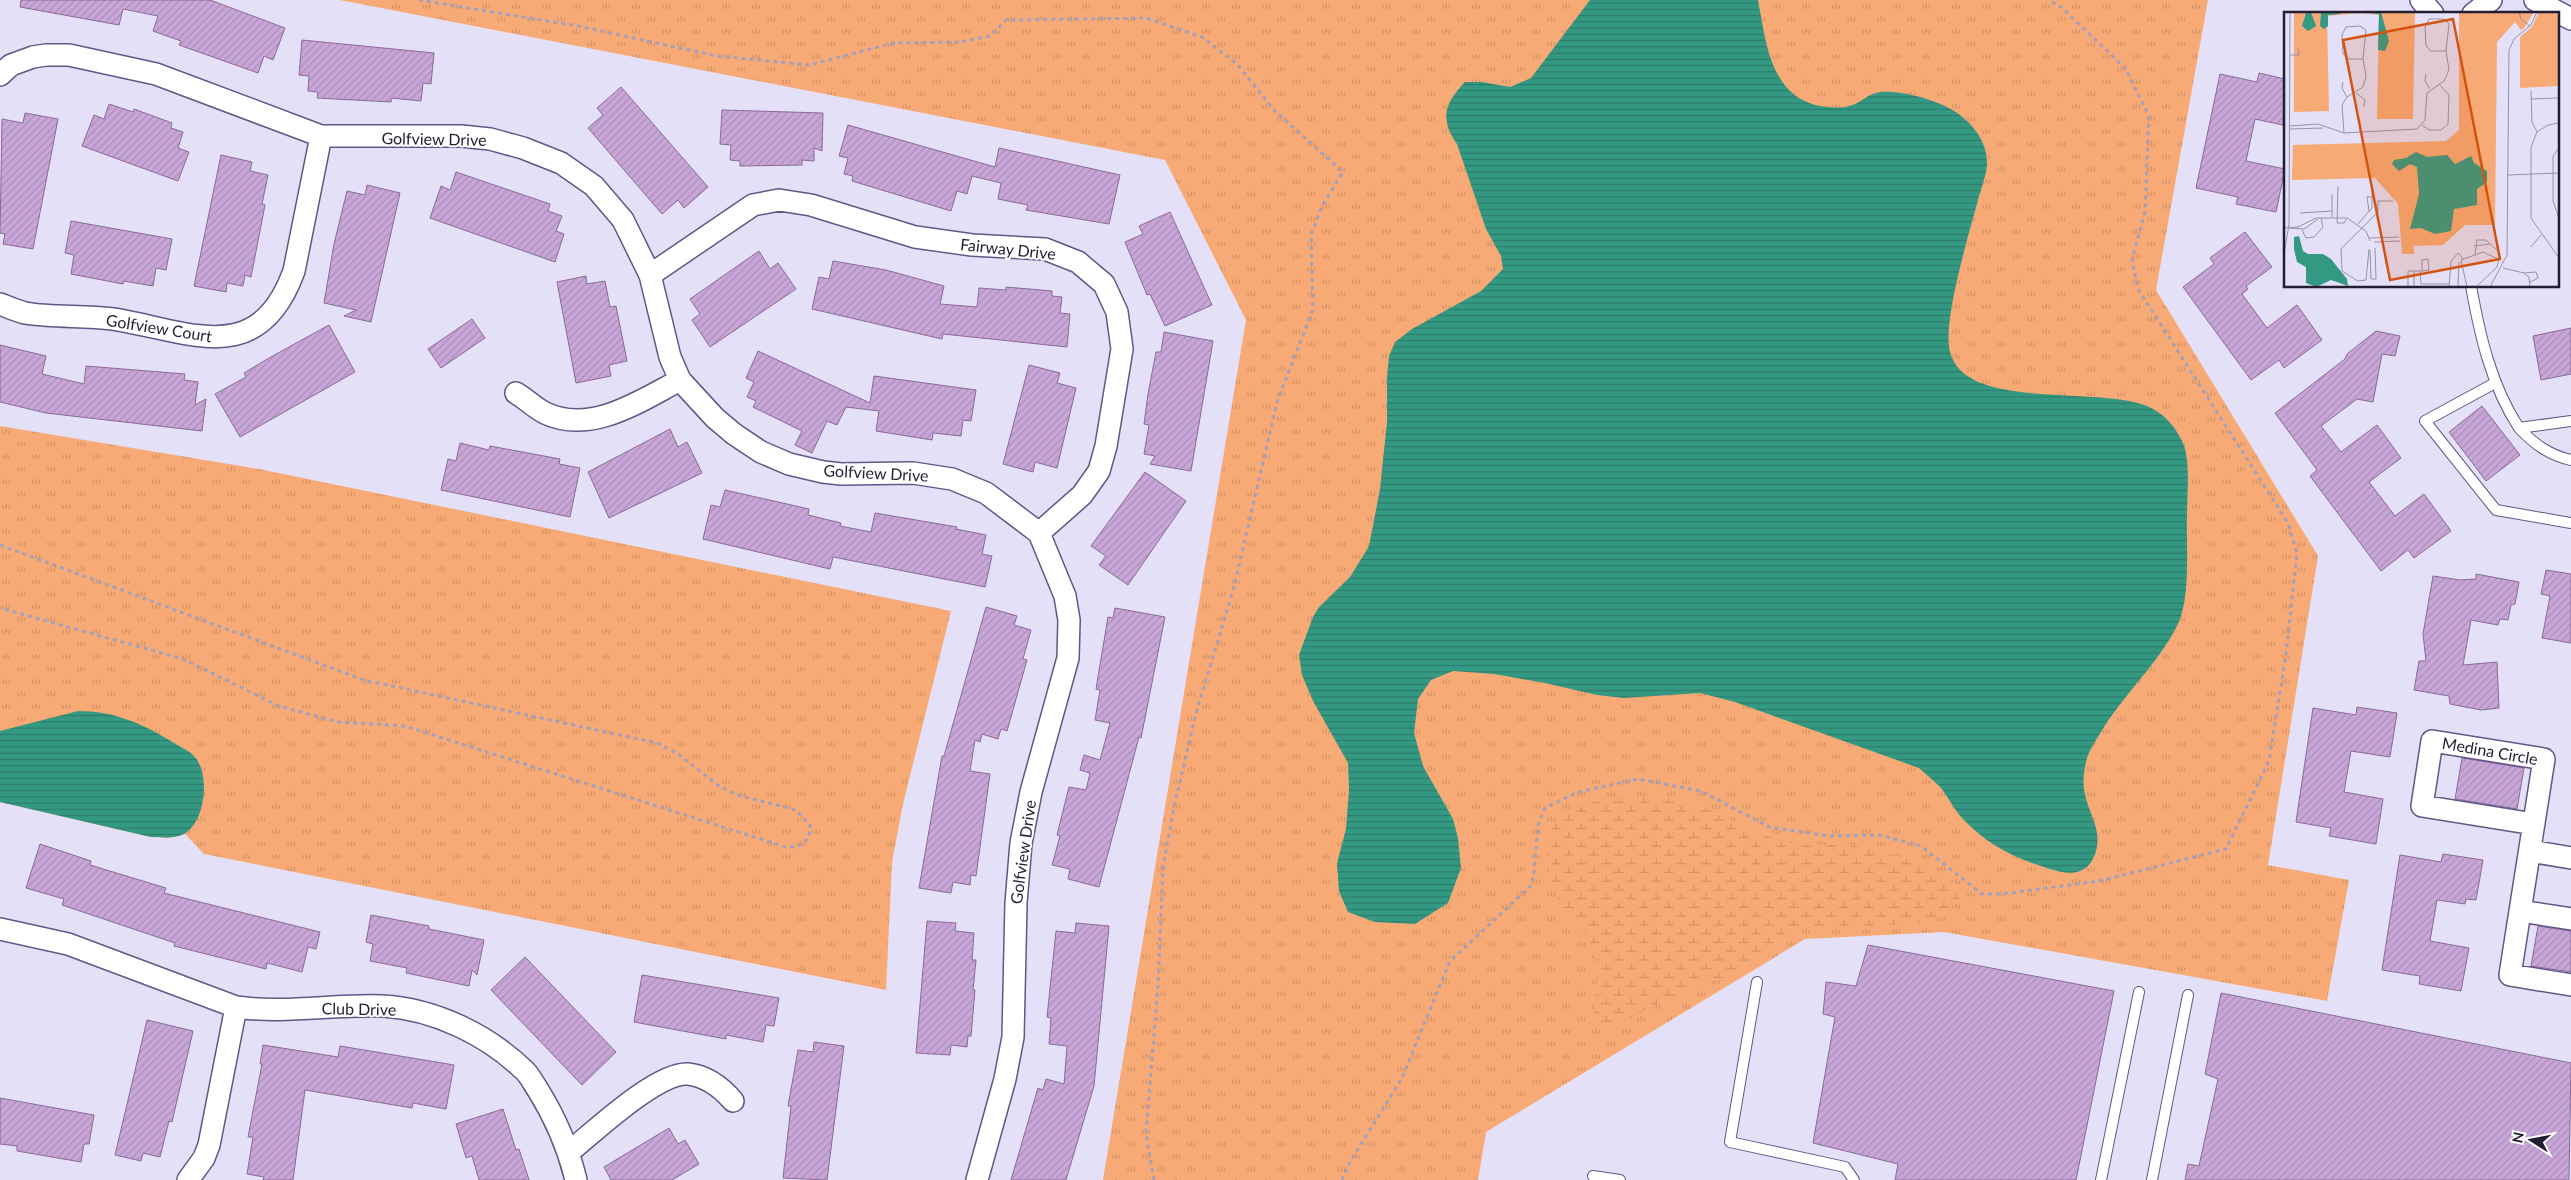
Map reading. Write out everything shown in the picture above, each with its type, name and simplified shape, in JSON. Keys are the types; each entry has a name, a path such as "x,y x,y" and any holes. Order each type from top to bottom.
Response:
{"street":[{"path":"2421,0 2431,12"},
{"path":"2476,12 2491,0"},
{"path":"2534,0 2552,12"},
{"name":"Golfview Drive","path":"5,70 33,57 59,54 156,74 321,136 460,136 490,139 523,148 561,163 594,186 623,220 650,275 670,357 680,380 715,418 734,434 761,452 789,464 841,474 913,473 952,479 986,493 1039,533 1065,596 1069,620 1068,658 1031,792 1021,843 1016,903 1013,1037 1005,1080 977,1180"},
{"name":"Golfview Court","path":"0,304 24,313 113,319 201,338 223,337 252,328 276,308 286,292 299,249 321,136"},
{"name":"Fairway Drive","path":"650,275 753,205 779,200 811,205 915,237 972,245 1045,249 1078,262 1104,284 1117,312 1122,349 1106,446 1098,471 1082,495 1039,533"},
{"path":"516,393 545,413 568,419 591,419 620,411 680,380"},
{"name":"Medina Circle","path":"2534,824 2422,806 2432,741 2544,758 2530,851 2510,975 2571,985"},
{"path":"2530,851 2571,858"},
{"path":"2520,911 2571,919"},
{"name":"Club Drive","path":"0,929 74,946 236,1007 262,1010 383,1006 413,1010 460,1026 480,1038 526,1072 553,1114 569,1152 576,1180"},
{"path":"188,1180 204,1158 209,1145 236,1007"},
{"path":"569,1152 641,1094 666,1079 686,1074 706,1079 723,1088 733,1101"}],"lane":[{"path":"2471,288 2480,333 2495,383 2505,406 2519,428 2542,449 2557,457 2571,460"},
{"path":"2495,383 2425,421 2496,510 2571,522"},
{"path":"2519,428 2571,421"},
{"path":"1757,982 1730,1142 1845,1167 1854,1180"},
{"path":"2101,1180 2139,992"},
{"path":"2152,1180 2188,995"},
{"path":"1593,1176 1620,1180"}],"path":[{"path":"419,0 578,26 717,56 809,65 894,44 962,42 990,36 1006,20 1146,18 1202,37 1238,64 1275,111 1343,172 1322,206 1311,235 1313,309 1277,402 1234,587 1196,713 1172,815 1163,867 1158,985 1146,1133 1154,1180"},
{"path":"1342,1180 1350,1162 1402,1078 1450,961 1531,886 1538,825 1545,808 1578,792 1638,779 1701,791 1769,827 1830,836 1879,835 1921,846 1982,894 2002,894 2099,881 2226,849 2269,761 2286,654 2297,553 2288,522 2138,289 2132,260 2145,212 2149,116 2125,68 2061,7 2048,0"},
{"path":"0,545 364,680 657,743 678,754 719,786 737,795 796,810 810,825 809,838 797,847 786,847 406,726 338,722 279,706 184,659 0,608"}],"green space":[{"path":"340,0 2208,0 2156,290 2318,556 2268,865 2349,880 2327,1001 1944,932 1805,939 1486,1132 1478,1180 1103,1180 1246,320 1165,160"},
{"path":"0,426 259,469 951,611 903,804 892,862 886,990 204,854 185,834 169,838 151,837 0,802"},
{"path":"1635,797 1673,799 1713,809 1744,828 1778,840 1804,845 1848,844 1926,863 1960,887 1960,898 1943,917 1923,922 1846,930 1813,926 1789,929 1776,944 1770,956 1749,969 1720,980 1692,985 1618,1025 1602,1025 1594,1014 1596,974 1593,950 1584,933 1559,902 1549,872 1547,847 1549,836 1554,826 1572,810 1597,801"}],"shaded area":[{"path":"1590,0 1758,0 1764,33 1773,65 1790,91 1803,100 1820,106 1835,108 1853,105 1876,93 1894,92 1927,99 1947,107 1961,116 1978,133 1985,148 1987,165 1958,278 1950,320 1950,352 1961,371 1982,383 2009,390 2132,402 2153,409 2162,415 2170,422 2182,441 2187,457 2188,476 2187,570 2182,613 2178,624 2161,652 2110,718 2088,755 2084,771 2084,790 2096,829 2097,843 2093,859 2084,869 2078,872 2065,873 2025,861 2003,850 1972,828 1956,811 1941,788 1919,768 1735,702 1700,693 1624,698 1597,695 1494,674 1453,671 1431,680 1418,699 1414,733 1423,766 1453,819 1458,838 1461,868 1448,903 1415,924 1375,922 1348,912 1339,891 1337,863 1346,829 1349,789 1348,763 1313,701 1302,675 1299,655 1313,617 1319,607 1350,577 1369,546 1380,489 1387,422 1389,356 1395,342 1412,329 1481,291 1503,269 1501,256 1486,229 1457,144 1448,126 1446,118 1449,104 1465,82 1482,82 1510,87 1531,78"},
{"path":"78,711 104,713 128,720 151,730 193,755 199,763 202,773 204,796 197,819 191,828 184,834 176,837 151,837 0,802 0,731"}],"building":[{"path":"21,0 210,0 285,28 273,60 264,56 258,73 179,45 181,41 153,31 158,16 123,9 119,25 20,7"},
{"path":"302,40 434,53 431,84 423,83 421,101 392,98 391,102 317,98 318,92 308,91 309,76 299,75"},
{"path":"2259,73 2284,79 2283,125 2255,119 2246,161 2284,169 2276,212 2236,204 2238,197 2196,188 2220,74 2257,82"},
{"path":"621,87 708,187 684,208 678,200 662,214 588,128 603,115 597,108"},
{"path":"109,104 133,112 134,109 172,123 171,128 183,132 178,148 189,152 178,181 82,146 94,115 104,119"},
{"path":"722,110 823,113 822,151 814,148 814,161 802,160 802,165 740,166 740,161 730,160 731,145 720,144"},
{"path":"25,113 58,119 33,249 3,244 5,234 0,233 2,119 23,123"},
{"path":"848,125 995,167 999,148 1120,175 1109,224 1026,210 1028,205 998,199 1001,183 972,176 967,194 957,191 951,211 852,181 853,176 844,174 848,158 839,156"},
{"path":"221,155 252,162 250,171 268,175 262,204 265,205 251,277 245,275 243,286 227,283 226,292 194,286"},
{"path":"456,172 550,204 548,211 562,216 556,231 564,234 555,262 430,218 441,186 450,190"},
{"path":"367,185 400,193 371,322 344,316 356,310 324,303 334,244 347,191 365,195"},
{"path":"1170,212 1212,305 1165,326 1150,294 1147,295 1125,242 1143,234 1139,226"},
{"path":"71,221 172,239 166,270 156,268 153,286 124,281 123,284 71,274 74,255 65,253"},
{"path":"2245,232 2272,267 2246,286 2248,289 2242,294 2267,328 2297,305 2322,340 2284,368 2279,360 2251,380 2183,287 2214,264 2210,258"},
{"path":"759,251 770,269 778,263 796,289 710,347 692,320 700,314 690,299"},
{"path":"833,261 886,270 944,286 940,304 977,307 979,288 1006,290 1006,287 1052,291 1052,296 1062,297 1060,313 1070,314 1067,347 943,334 942,339 812,309 819,277 829,279"},
{"path":"586,276 587,284 605,281 610,307 616,306 627,361 609,365 611,376 576,383 557,282"},
{"path":"472,319 485,338 441,368 428,349"},
{"path":"329,325 355,372 240,437 215,394 246,377 244,373"},
{"path":"2571,328 2571,374 2541,380 2533,336"},
{"path":"2376,331 2400,336 2395,356 2382,354 2373,402 2357,399 2321,426 2341,452 2377,425 2401,458 2369,482 2395,516 2424,494 2451,531 2414,558 2408,550 2381,571 2310,476 2317,470 2275,413 2345,359 2347,354"},
{"path":"1164,332 1213,341 1191,471 1150,464 1155,456 1144,454 1149,425 1144,424 1148,394 1156,352 1161,352"},
{"path":"0,345 46,356 42,374 84,384 86,366 185,374 184,380 198,382 195,405 206,399 202,431 46,413 0,402"},
{"path":"758,351 870,403 874,376 976,390 971,421 963,420 961,436 933,433 932,440 876,431 879,411 846,407 837,425 827,421 812,453 795,445 802,431 753,407 756,401 747,397 754,382 746,378"},
{"path":"1029,365 1060,373 1057,383 1076,388 1057,468 1035,462 1033,472 1003,464"},
{"path":"2482,406 2520,455 2486,481 2449,432"},
{"path":"670,429 678,447 687,442 702,473 609,518 588,472"},
{"path":"460,443 489,450 490,446 560,459 559,464 580,468 570,517 441,490 448,459 456,461"},
{"path":"1145,472 1186,501 1128,585 1099,565 1106,556 1091,546"},
{"path":"725,490 809,509 808,515 841,523 840,526 871,532 875,513 957,527 956,529 986,535 982,554 992,556 985,587 833,557 830,569 703,539 711,505 720,507"},
{"path":"2546,570 2571,574 2571,643 2542,638 2550,596 2541,594"},
{"path":"2476,574 2519,582 2515,604 2511,605 2508,620 2500,619 2498,625 2471,620 2463,665 2497,662 2499,708 2481,710 2450,704 2449,696 2414,690 2419,661 2426,661 2423,634 2433,576 2460,580 2476,579"},
{"path":"986,607 1017,616 1014,625 1031,630 1023,659 1027,660 1007,731 1001,729 998,739 982,734 980,742 975,740 970,771 990,774 976,876 971,875 970,885 953,882 951,893 919,888 942,756 944,756"},
{"path":"1115,608 1165,617 1141,738 1139,737 1099,887 1068,879 1070,869 1052,865 1060,836 1057,835 1069,787 1086,790 1090,773 1080,770 1084,755 1100,760 1110,723 1095,720 1100,690 1096,689 1108,617 1113,618"},
{"path":"2357,707 2397,713 2390,757 2351,751 2344,792 2383,799 2376,844 2329,836 2331,828 2296,822 2313,708 2356,715"},
{"path":"2462,758 2524,768 2517,809 2455,799"},
{"path":"40,844 91,861 90,865 166,888 164,893 320,932 316,949 308,947 302,972 267,963 266,969 174,946 175,943 62,905 64,899 26,888"},
{"path":"2443,854 2483,860 2476,900 2466,899 2465,904 2437,900 2430,941 2469,948 2461,991 2419,984 2420,976 2382,970 2400,855 2441,862"},
{"path":"371,915 429,926 429,929 484,940 477,975 472,970 469,986 406,973 407,968 370,961 373,944 366,942"},
{"path":"927,921 956,923 955,931 974,933 972,960 976,960 971,1036 968,1036 967,1047 951,1045 950,1055 916,1053"},
{"path":"1076,923 1109,926 1094,1086 1066,1180 1011,1180 1038,1088 1043,1090 1046,1079 1064,1084 1067,1046 1049,1044 1051,1018 1047,1017 1056,931 1075,933"},
{"path":"2538,926 2571,931 2571,972 2531,966"},
{"path":"1868,945 2114,991 2076,1180 1895,1180 1898,1164 1813,1143 1835,1017 1823,1014 1826,982 1856,986"},
{"path":"525,957 616,1052 582,1085 491,990"},
{"path":"642,975 779,998 774,1026 766,1025 763,1042 726,1035 726,1039 634,1022"},
{"path":"2221,993 2571,1063 2569,1180 2185,1180 2188,1164 2199,1166 2218,1079 2205,1074"},
{"path":"147,1020 193,1031 172,1122 169,1121 160,1157 143,1153 141,1161 115,1155"},
{"path":"814,1042 844,1046 827,1180 783,1178 791,1106 788,1106 798,1050 813,1052"},
{"path":"263,1045 338,1057 340,1046 454,1065 446,1109 413,1103 412,1108 305,1090 293,1180 263,1180 264,1177 247,1174 253,1137 248,1137 262,1064 260,1064"},
{"path":"0,1098 94,1115 89,1144 84,1144 81,1162 17,1151 17,1146 0,1144"},
{"path":"503,1109 516,1150 519,1149 529,1180 479,1180 472,1156 466,1158 456,1124"},
{"path":"669,1128 678,1144 685,1140 699,1164 672,1180 611,1180 604,1167"}]}
